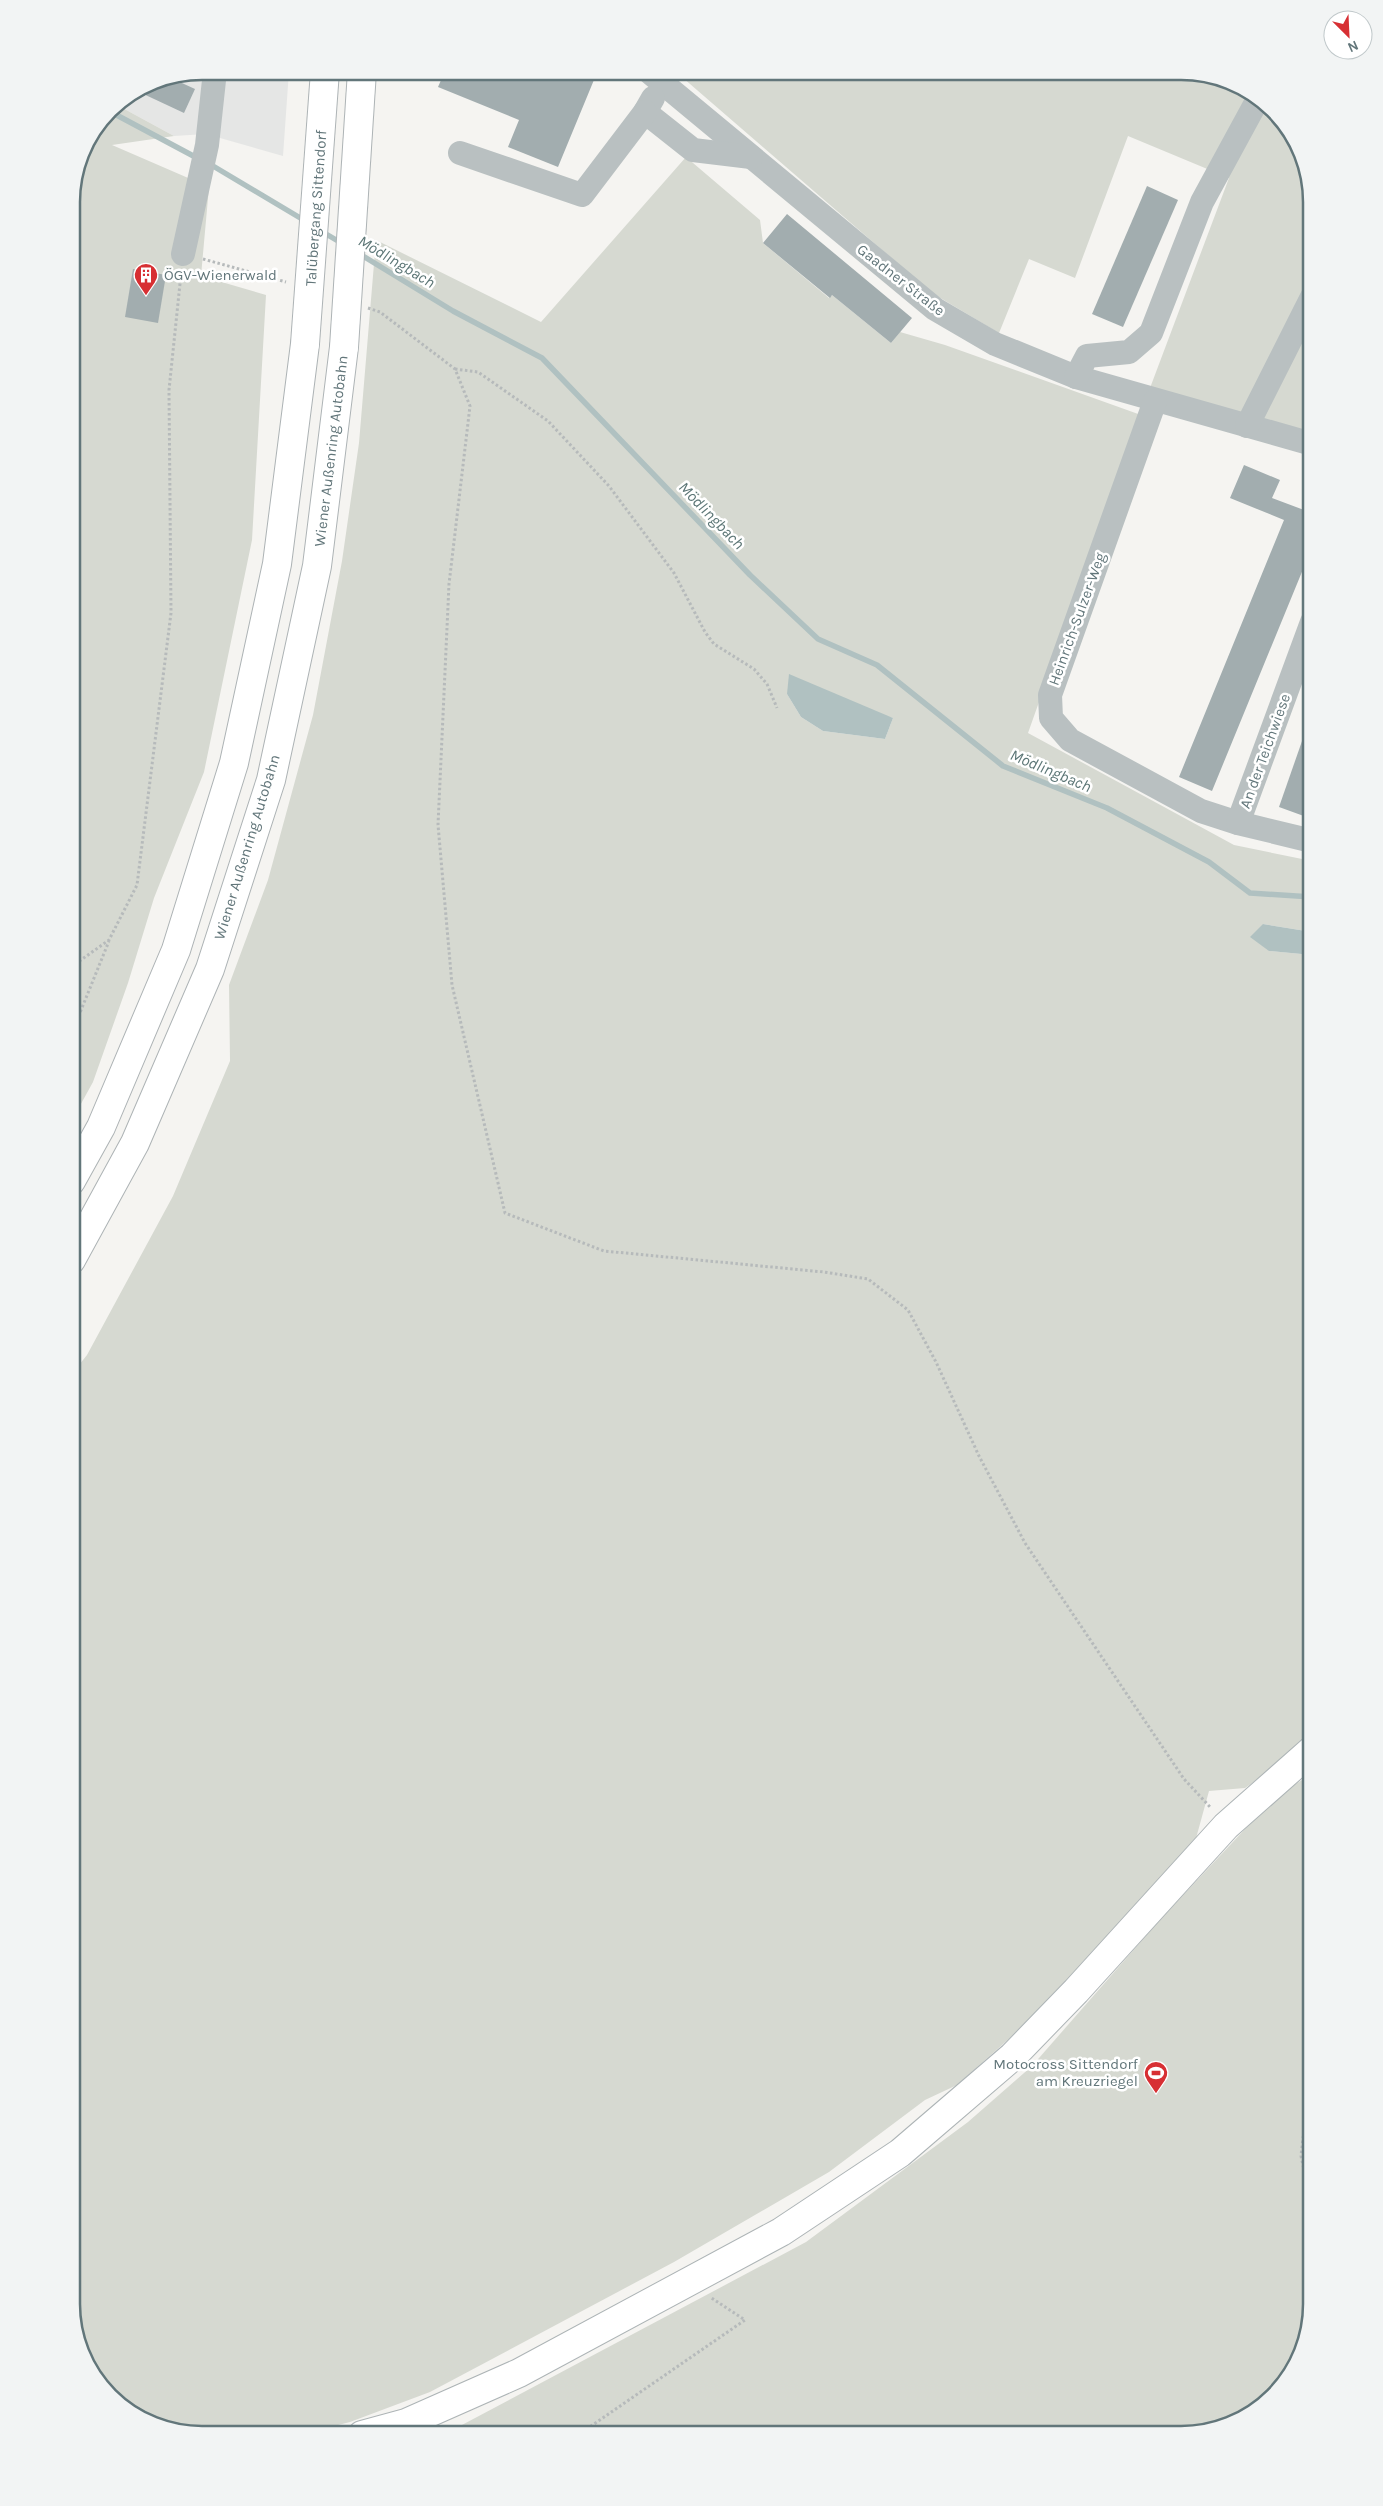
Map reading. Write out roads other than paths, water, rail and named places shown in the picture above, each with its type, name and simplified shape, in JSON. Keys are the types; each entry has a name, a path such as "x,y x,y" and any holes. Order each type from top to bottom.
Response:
{"main road":[{"name":"Talübergang Sittendorf","path":"80,1165 101,1127 176,950 234,763 277,564 305,344 323,80"},
{"name":"Wiener Außenring Autobahn","path":"80,1244 135,1143 210,969 271,780 317,566 344,347 361,80"},
{"path":"394,2426 406,2423 519,2373 781,2232 900,2153 1013,2056 1076,1991 1226,1826 1303,1758"}],"street":[{"path":"183,254 207,145 214,80"},
{"path":"460,153 582,195 645,112 654,80"},
{"name":"Gaadner Straße","path":"659,80 935,309 995,344 1076,377 1303,442"},
{"path":"1076,377 1087,356 1129,352 1151,333 1202,202 1255,105"},
{"path":"645,112 692,150 751,157"},
{"path":"1247,426 1303,315"},
{"name":"Heinrich-Sulzer-Weg","path":"1155,401 1050,695 1051,718 1070,740 1201,811 1238,823 1303,839"},
{"name":"An der Teichwiese","path":"1238,823 1303,646"}],"waterway":[{"name":"Mödlingbach","path":"117,115 199,159"},
{"name":"Mödlingbach","path":"208,163 307,222"},
{"name":"Mödlingbach","path":"321,231 343,244"},
{"name":"Mödlingbach","path":"358,253 453,311 542,358 750,575 818,639 877,665 1003,766 1107,808 1209,862 1250,893 1303,896"}],"place":[{"name":"ÖGV-Wienerwald","path":"146,296"},
{"name":"Motocross Sittendorf am Kreuzriegel","path":"1156,2094"}]}
